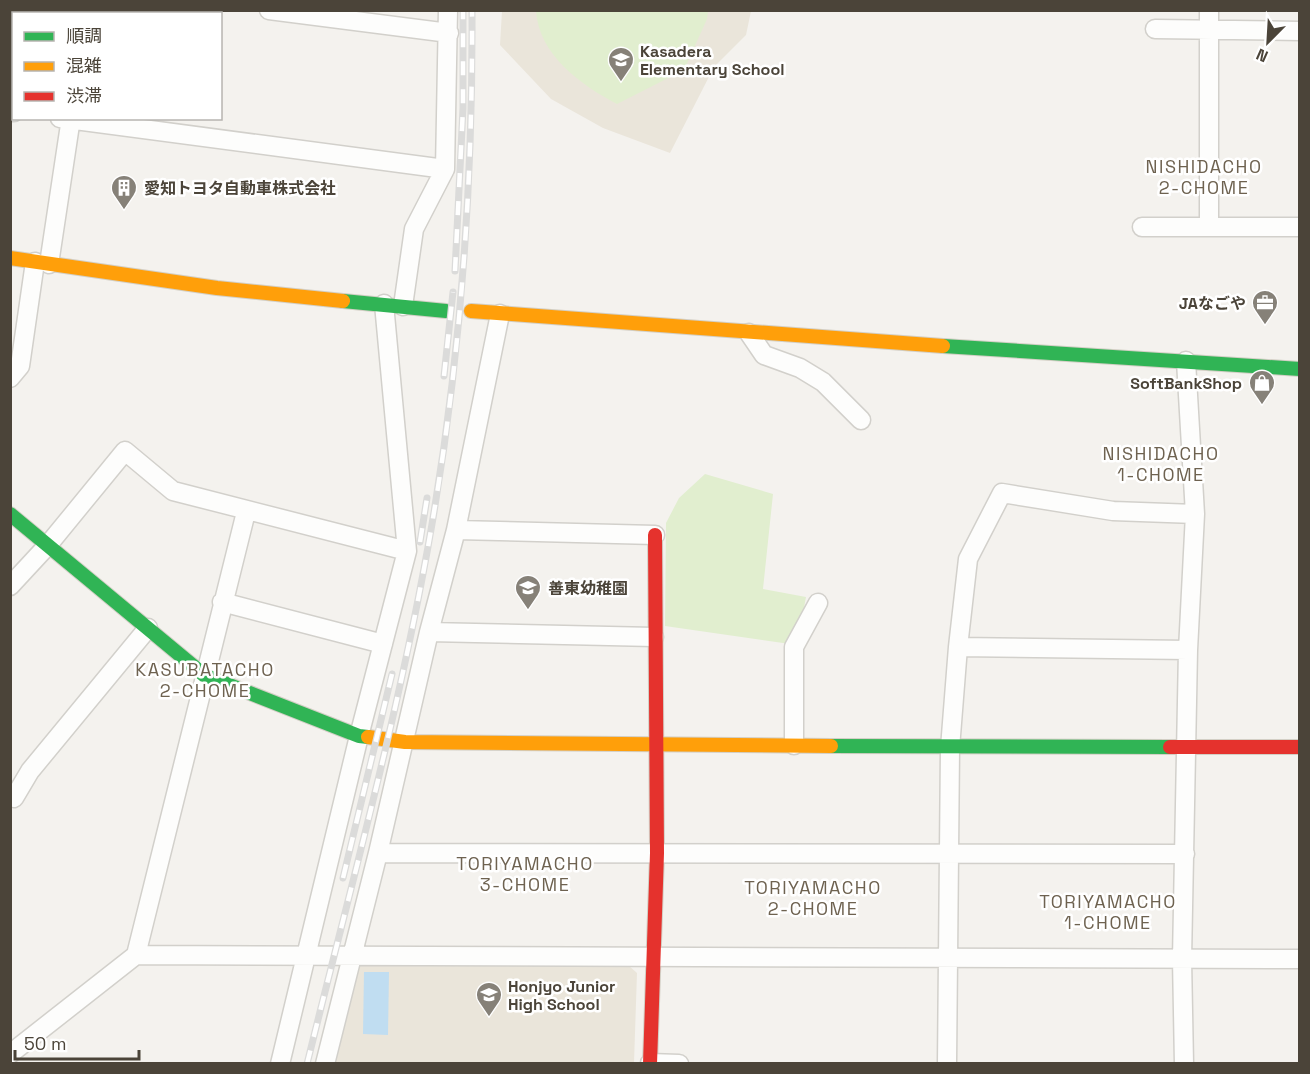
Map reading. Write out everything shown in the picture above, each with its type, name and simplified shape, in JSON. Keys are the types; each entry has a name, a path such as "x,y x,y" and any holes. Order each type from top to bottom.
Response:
{"street":[{"path":"269,10 449,33"},
{"path":"403,306 414,229 445,169 448,10"},
{"path":"1209,10 1209,227"},
{"path":"1155,29 1299,31"},
{"path":"10,378 20,366 42,263 67,120"},
{"path":"75,120 445,169"},
{"path":"1142,227 1299,227"},
{"path":"10,258 216,288 446,310"},
{"path":"280,1064 359,736 407,551 384,304"},
{"path":"471,311 749,333 1299,369"},
{"path":"325,1064 405,742 429,632 456,531 500,314"},
{"path":"749,333 764,355 800,368 823,382 861,420"},
{"path":"1184,1064 1182,959 1188,650 1195,514 1186,361"},
{"path":"10,586 48,545 125,451 173,491 246,512 407,551"},
{"path":"947,1064 950,748 968,559 1002,493 1113,511 1195,514"},
{"path":"136,955 246,512"},
{"path":"10,514 204,675 359,736 405,742 656,746 1299,747"},
{"path":"456,531 655,535 657,854 650,1063 679,1064"},
{"path":"222,603 383,644"},
{"path":"794,745 794,647 818,603"},
{"path":"14,798 30,771 148,628"},
{"path":"429,632 654,637"},
{"path":"958,647 1188,650"},
{"path":"378,854 950,856 1185,854"},
{"path":"10,1054 136,955 1299,959"}],"shaded area":[{"name":"Kasadera Elementary School","path":"502,11 751,11 746,35 714,67 670,153 603,128 551,99 500,45"},
{"name":"Honjyo Junior High School","path":"363,964 628,965 637,973 634,1063 332,1064 355,968"}],"green space":[{"path":"536,10 708,11 707,19 684,70 617,104 576,78 553,55 539,27"},
{"path":"705,474 773,494 763,589 806,597 797,645 665,626 666,523 679,498"}],"water":[{"path":"364,972 389,972 388,1035 363,1034"}],"railway":[{"path":"455,271 463,108 463,10"},
{"path":"307,1064 406,660 432,524 451,396 463,268 470,139 472,10"},
{"path":"444,376 453,292"},
{"path":"420,542 427,498"},
{"path":"343,878 392,674"}],"traffic: fast":[{"path":"343,301 446,311"},
{"path":"943,346 1300,369"},
{"path":"10,514 204,675 359,736 368,737"},
{"path":"831,746 1170,747"}],"traffic: slow":[{"path":"10,258 217,288 343,301"},
{"path":"471,311 943,346"},
{"path":"368,737 405,742 831,746"}],"traffic: jam":[{"path":"650,1064 657,853 655,535"},
{"path":"1170,747 1300,747"}],"place":[{"name":"Kasadera Elementary School","path":"621,83"},
{"name":"愛知トヨタ自動車株式会社","path":"124,211"},
{"name":"JAなごや","path":"1265,326"},
{"name":"SoftBankShop","path":"1262,406"},
{"name":"善東幼稚園","path":"528,611"},
{"name":"Honjyo Junior High School","path":"489,1018"}],"district":[{"name":"NISHIDACHO 2-CHOME","path":"1204,176"},
{"name":"NISHIDACHO 1-CHOME","path":"1161,463"},
{"name":"KASUBATACHO 2-CHOME","path":"205,679"},
{"name":"TORIYAMACHO 3-CHOME","path":"525,873"},
{"name":"TORIYAMACHO 2-CHOME","path":"813,897"},
{"name":"TORIYAMACHO 1-CHOME","path":"1108,911"}]}
